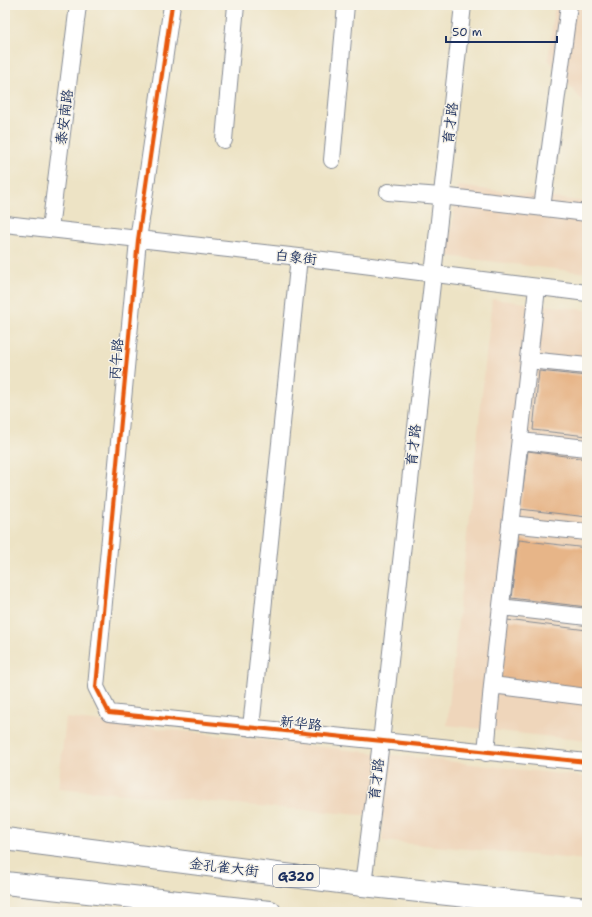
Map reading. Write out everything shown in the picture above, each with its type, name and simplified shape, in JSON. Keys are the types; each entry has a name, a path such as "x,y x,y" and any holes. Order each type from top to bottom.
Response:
{"highway":[{"name":"金孔雀大街","path":"5,839 363,885 587,909"},
{"path":"5,883 270,912"}],"street":[{"name":"泰安南路","path":"50,229 78,5"},
{"name":"丙午路","path":"109,713 96,687 138,240 172,5"},
{"path":"224,140 236,5"},
{"path":"332,160 346,5"},
{"name":"育才路","path":"363,885 381,742 463,5"},
{"path":"542,208 569,5"},
{"path":"388,192 441,196 587,213"},
{"name":"白象街","path":"5,224 299,257 432,273 537,288 587,293"},
{"path":"251,728 299,257"},
{"path":"486,753 492,685 537,288"},
{"path":"529,360 587,366"},
{"path":"520,441 587,448"},
{"path":"510,524 587,532"},
{"path":"501,608 587,617"},
{"path":"492,685 587,698"},
{"name":"新华路","path":"109,713 486,753 587,762"}],"shaded area":[{"path":"555,5 587,5 587,107 548,59"},
{"path":"458,186 587,202 587,273 447,256"},
{"path":"492,299 587,310 587,741 447,725"},
{"path":"66,718 587,777 587,860 382,841 383,817 58,788"}],"building":[{"path":"539,371 587,376 587,436 533,430"},
{"path":"528,451 587,459 587,517 520,509"},
{"path":"518,540 587,548 587,607 511,598"},
{"path":"507,620 587,630 587,689 500,679"}],"cycle path":[{"path":"172,5 138,240 96,687 109,713 587,762"}]}
